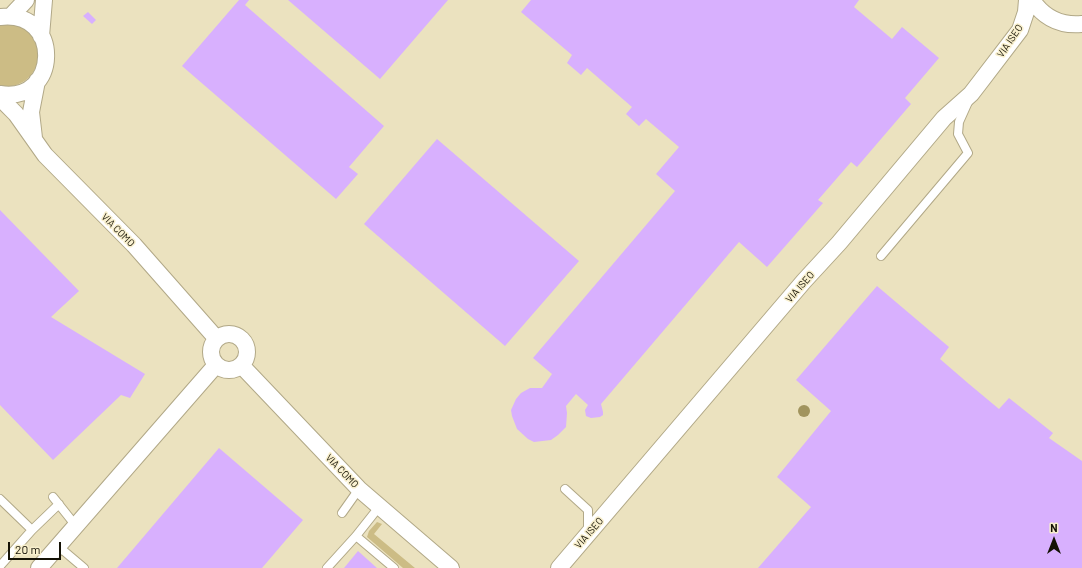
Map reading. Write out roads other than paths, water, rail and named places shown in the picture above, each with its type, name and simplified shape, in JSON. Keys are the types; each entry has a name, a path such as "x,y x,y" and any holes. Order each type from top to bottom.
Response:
{"street":[{"path":"3,16 26,0"},
{"path":"41,36 44,0"},
{"name":"VIA ISEO","path":"559,568 799,287 839,243 944,118 971,94 1020,30 1026,12 1027,0"},
{"path":"1032,0 1042,12 1055,21 1069,25 1082,24"},
{"name":"VIA COMO","path":"3,16 26,21 35,27 46,46 46,60 38,81 31,112 35,141"},
{"path":"0,94 9,95 20,93 38,81"},
{"name":"VIA COMO","path":"0,98 16,114 45,156 134,245 216,338"},
{"path":"223,334 230,334 238,336 243,340 247,351 245,360 241,365 232,370 226,370 216,365 211,357 210,351 216,338 223,334"},
{"path":"38,568 216,365"},
{"name":"VIA COMO","path":"241,365 359,489 451,568"}],"lane":[{"path":"881,256 968,153 958,134 959,122 971,94"},
{"path":"342,513 359,489"},
{"path":"565,489 588,510 588,534"},
{"path":"53,497 76,526"},
{"path":"1,501 32,530"},
{"path":"0,566 32,530 59,504"},
{"path":"327,568 356,536 379,507"},
{"path":"356,536 394,568"},
{"path":"58,546 84,568"}]}
